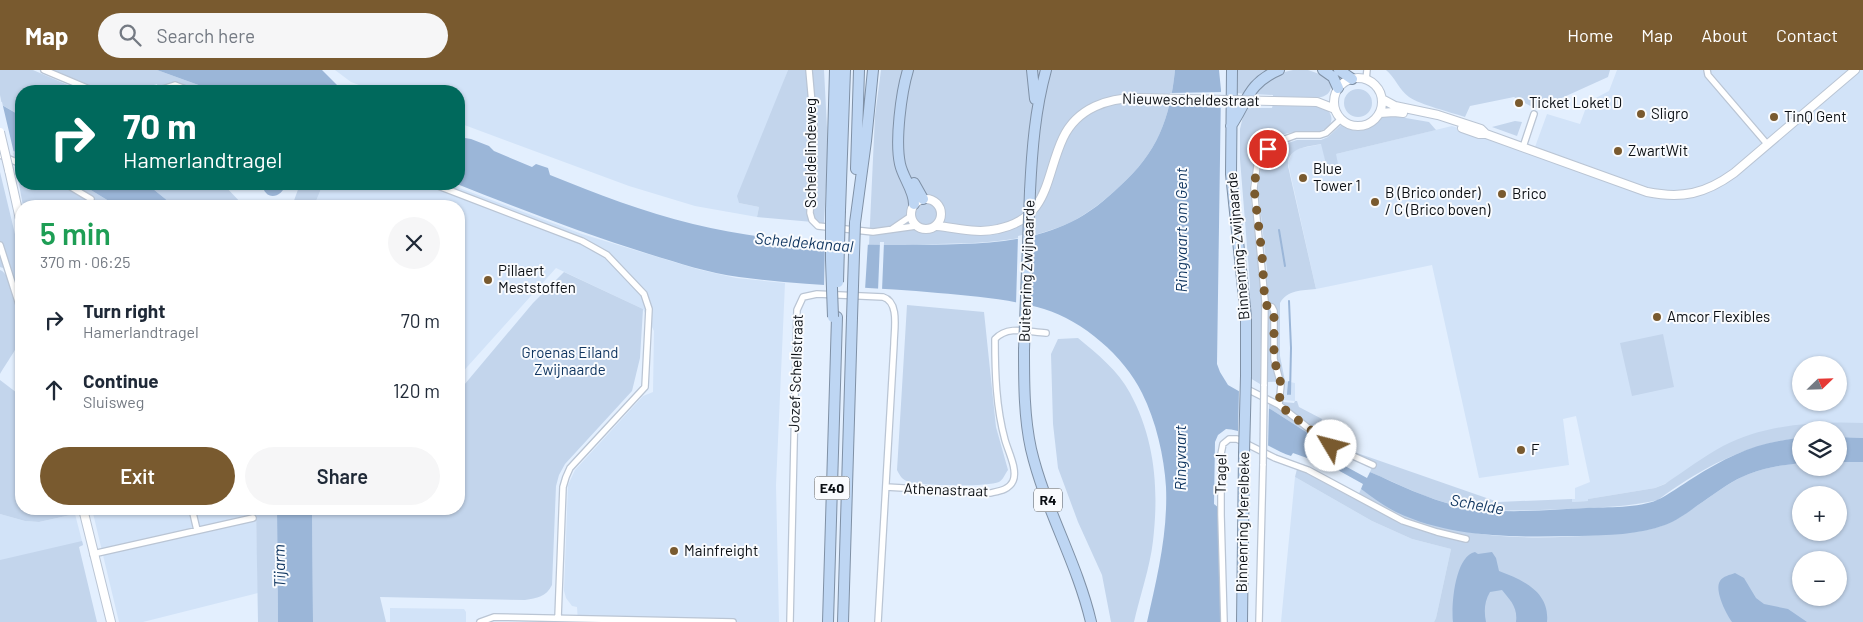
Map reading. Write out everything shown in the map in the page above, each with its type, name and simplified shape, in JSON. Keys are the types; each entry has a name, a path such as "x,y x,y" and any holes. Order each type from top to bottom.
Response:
{"highway":[{"path":"830,70 836,210"},
{"path":"834,146 835,70"},
{"name":"E40","path":"828,622 836,355 836,210 845,70"},
{"name":"E40","path":"843,622 859,70"},
{"path":"856,211 874,70"},
{"path":"908,70 902,93 898,151 902,170 913,194 919,202"},
{"path":"914,70 907,109 904,154 919,202"},
{"name":"R4","path":"1032,70 1036,113"},
{"name":"R4","path":"1036,113 1046,70"},
{"name":"Binnenring-Zwijnaarde","path":"1232,70 1230,127 1232,184 1246,317 1245,421"},
{"path":"1230,127 1239,114 1244,100 1251,89 1263,78 1278,70"},
{"path":"1324,70 1338,81 1352,79"},
{"name":"Buitenring Zwijnaarde","path":"1036,113 1032,142 1024,350 1026,420 1041,481 1078,576 1091,622"},
{"name":"Binnenring Merelbeke","path":"1242,622 1245,421"}],"main road":[{"path":"1382,99 1395,106 1453,122 1480,134 1486,134 1647,192 1671,196 1697,193 1716,186 1768,145 1855,70"},
{"path":"1338,81 1335,109 1341,119 1352,126 1359,126 1371,122 1380,112 1382,99 1377,87 1366,80 1352,79"},
{"name":"Nieuwescheldestraat","path":"1317,102 1338,81 1352,79"},
{"name":"Nieuwescheldestraat","path":"916,226 927,230 937,226 966,231 983,231 999,229 1026,217 1034,209 1048,185 1064,137 1074,122 1086,111 1100,103 1119,98 1317,102 1335,109"},
{"path":"1380,112 1394,112 1453,122"},
{"path":"0,132 16,200"},
{"name":"Nieuwescheldestraat","path":"919,202 933,200 942,212 941,217 956,228"},
{"path":"916,226 911,216 919,202"},
{"path":"937,226 941,217"},
{"path":"84,515 111,622"}],"street":[{"path":"44,70 80,85"},
{"name":"Scheldelindeweg","path":"809,70 814,126 810,213 812,220 818,226 855,226"},
{"path":"1366,80 1367,70"},
{"path":"1707,70 1708,75 1768,145"},
{"path":"1523,147 1534,114"},
{"path":"1259,622 1265,305 1262,254 1254,188 1257,166 1268,149 1277,142 1296,135 1320,135 1326,133 1341,119"},
{"path":"1482,122 1486,134"},
{"path":"0,155 15,161"},
{"path":"76,190 91,200"},
{"path":"449,190 582,241 607,256 644,294 649,309 645,387 570,468 563,487 558,618"},
{"path":"888,231 911,216"},
{"name":"Nieuwescheldestraat","path":"855,226 873,232 916,226"},
{"path":"0,246 15,295"},
{"name":"Jozef Schellstraat","path":"790,622 796,319 799,303 803,296 817,294 883,297 891,302 895,315 878,622"},
{"path":"1265,305 1272,307 1274,311 1274,359 1281,384 1279,405"},
{"name":"Athenastraat","path":"886,487 990,493 1002,491 1010,486 1014,480 1014,470 1004,437 998,406 995,339 1002,332 1012,330 1046,333"},
{"path":"1242,386 1279,405 1331,446 1373,465"},
{"name":"Tragel","path":"1224,622 1221,454 1223,444 1229,439 1237,439 1276,458 1308,470 1403,521 1466,539"},
{"path":"193,515 197,530"},
{"path":"93,554 253,518"},
{"path":"480,622 494,617 733,622"}],"shaded area":[{"path":"335,70 788,70 739,203 759,207 757,217 695,206 629,186 465,125 465,85 359,85 351,82"},
{"path":"1617,70 1863,70 1863,423 1847,423 1847,421 1792,421 1792,428 1655,488 1588,499 1588,501 1572,502 1572,499 1575,499 1575,488 1590,482 1576,416 1563,419 1569,465 1479,478 1432,265 1316,289 1288,163 1292,153 1297,149 1322,144 1327,168 1336,154 1452,126 1598,175 1600,170 1535,147 1547,114 1580,124 1588,102 1609,91"},
{"path":"321,190 465,190 582,234 697,269 736,278 785,283 776,485 779,622 578,622 577,607 572,606 566,598 564,591 568,485 575,470 643,396 653,392 654,331 643,309 556,268 465,369 465,200 316,200"},
{"path":"1285,381 1295,383 1295,401 1284,400"},
{"path":"1295,477 1372,521 1412,539 1451,549 1434,622 1281,622"},
{"path":"0,514 25,521 39,522 75,515 83,545 0,565"},
{"path":"93,515 256,515 258,593 143,622 119,622"},
{"path":"390,608 464,609 466,612 466,622 390,622"}],"green space":[{"path":"0,70 33,70 68,85 15,85 15,113 2,105"},
{"path":"52,70 157,70 198,85 157,84 89,85"},
{"path":"788,70 824,70 828,147 824,223 757,217 759,207 739,203 737,196"},
{"path":"881,70 1175,70 1170,104 1165,120 1160,134 1144,161 1109,196 1078,218 1039,234 1005,240 954,244 869,245 875,116"},
{"path":"1238,70 1268,70 1249,85 1245,94 1237,93"},
{"path":"1293,70 1308,70 1328,77 1331,85 1330,91 1317,98 1273,97 1273,95 1253,94 1271,79"},
{"path":"1386,70 1610,70 1608,77 1544,106 1534,108 1514,97 1470,106 1465,117 1414,100 1402,91"},
{"path":"1358,89 1368,93 1372,103 1368,113 1358,117 1348,113 1344,103 1348,93"},
{"path":"1273,104 1320,105 1330,113 1331,120 1327,127 1320,131 1296,132 1276,138 1262,151 1251,179 1250,189 1262,301 1260,384 1250,378 1250,284 1240,159 1240,129 1245,108 1272,108"},
{"path":"1394,116 1429,122 1436,130 1336,154 1338,164 1327,168 1321,144 1304,147 1294,151 1291,155 1288,166 1316,289 1291,293 1283,298 1280,303 1280,356 1285,381 1268,382 1267,270 1258,188 1261,167 1271,152 1279,146 1297,140 1321,140 1328,137 1341,125 1352,130 1363,130 1374,126 1382,117"},
{"path":"1515,121 1522,122 1517,136 1492,127"},
{"path":"0,172 15,234 15,292 6,269 0,267"},
{"path":"20,190 91,190 107,200 90,200 86,198 85,200 22,200"},
{"path":"154,190 229,190 238,200 167,200"},
{"path":"298,190 321,190 316,200 294,200"},
{"path":"0,270 5,273 9,280 15,297 15,350 0,374"},
{"name":"Groenas Eiland Zwijnaarde","path":"564,272 643,309 640,358 632,391 565,464 559,475 556,486 552,585 550,589 541,596 525,600 380,597 386,622 313,622 312,515 465,515 465,384 533,303"},
{"path":"907,305 984,312 996,427 1008,470 999,482 969,485 917,483 905,481 898,472"},
{"path":"1663,334 1674,387 1632,396 1620,343"},
{"path":"1078,338 1107,363 1125,385 1138,410 1150,446 1155,483 1155,522 1150,561 1134,622 1111,622 1102,575 1078,522 1058,468 1053,424 1051,354 1058,339"},
{"path":"0,380 15,391 15,515 70,515 39,522 25,521 0,514"},
{"path":"1297,401 1299,407 1322,419 1319,434 1337,446 1498,502 1572,499 1572,502 1588,501 1588,499 1655,488 1665,484 1723,446 1739,439 1756,433 1792,426 1792,439 1762,445 1726,459 1674,488 1658,500 1636,504 1571,509 1487,510 1436,500 1370,472 1373,465 1318,437 1317,439 1269,408 1269,404 1275,406 1283,402 1294,403"},
{"path":"1847,423 1863,423 1863,438 1847,437"},
{"path":"1847,462 1863,462 1863,622 1434,622 1451,549 1412,539 1372,521 1295,477 1297,469 1301,470 1356,500 1361,489 1389,506 1417,518 1446,527 1475,533 1505,536 1566,537 1634,532 1661,526 1685,514 1730,483 1755,472 1792,464 1792,476 1847,476"},
{"path":"256,515 277,515 278,622 258,622"},
{"path":"82,541 83,545 79,547 97,622 0,622 0,560"}],"water":[{"path":"157,70 322,70 337,85 198,85"},
{"path":"1175,70 1219,70 1221,90 1217,364 1228,385 1317,439 1312,448 1367,478 1370,472 1446,503 1474,509 1506,511 1623,507 1650,503 1732,456 1757,446 1792,439 1792,464 1768,468 1743,476 1670,523 1655,528 1634,533 1612,535 1509,536 1463,532 1418,521 1387,507 1361,489 1363,484 1309,454 1307,458 1293,453 1291,456 1242,432 1226,429 1218,435 1215,442 1214,504 1219,508 1221,622 1147,622 1161,555 1165,521 1166,487 1158,439 1142,393 1125,366 1101,342 1073,322 1044,309 992,298 789,282 716,273 671,261 600,238 465,187 465,138 489,146 494,151 532,167 536,164 548,168 550,175 585,189 657,214 719,230 798,241 851,244 946,244 1011,240 1052,230 1071,222 1103,201 1133,174 1144,161 1160,134 1170,104"},
{"path":"0,104 15,113 15,152 0,146"},
{"path":"91,190 154,190 167,200 107,200"},
{"path":"264,190 283,190 273,196 266,193"},
{"path":"1847,437 1863,438 1863,462 1847,462"},
{"name":"Tijarm","path":"277,515 312,515 313,622 278,622"},
{"path":"1475,552 1478,554 1492,552 1496,558 1499,571 1526,583 1533,589 1544,603 1547,612 1547,622 1516,622 1515,608 1502,590 1490,592 1488,596 1485,607 1486,622 1453,622 1454,593 1459,571 1468,555"},
{"path":"1735,573 1744,578 1756,598 1764,604 1788,609 1807,622 1732,622 1718,590 1720,581 1723,578"}],"pier":[{"path":"1223,92 1223,108 1168,105 1170,93"},
{"path":"0,102 2,102 14,153 0,148"},
{"path":"1034,232 1031,309 1016,305 1018,236"},
{"path":"825,241 868,242 865,290 824,288"},
{"path":"880,242 884,242 882,291 878,291"},
{"path":"1239,389 1269,405 1268,449 1238,433"}],"waterway":[{"path":"1279,230 1285,266"},
{"path":"1289,301 1290,394"},
{"path":"1288,394 1289,382"}],"place":[{"name":"Ticket Loket D","path":"1519,103"},
{"name":"Sligro","path":"1641,114"},
{"name":"TinQ Gent","path":"1774,117"},
{"name":"ZwartWit","path":"1618,151"},
{"name":"Blue Tower 1","path":"1303,178"},
{"name":"Brico","path":"1502,194"},
{"name":"B (Brico onder) / C (Brico boven)","path":"1375,202"},
{"name":"Pillaert Meststoffen","path":"488,280"},
{"name":"Amcor Flexibles","path":"1657,317"},
{"name":"F","path":"1521,450"},
{"name":"Mainfreight","path":"674,551"}],"route":[{"path":"1268,149 1257,166 1254,176 1254,188 1262,254 1265,305 1272,307 1274,311 1274,359 1281,384 1279,405 1331,446"}],"water label":[{"name":"Ringvaart om Gent","path":"1181,230"},
{"name":"Scheldekanaal","path":"804,242"},
{"name":"Ringvaart","path":"1180,458"},
{"name":"Schelde","path":"1477,504"}]}
